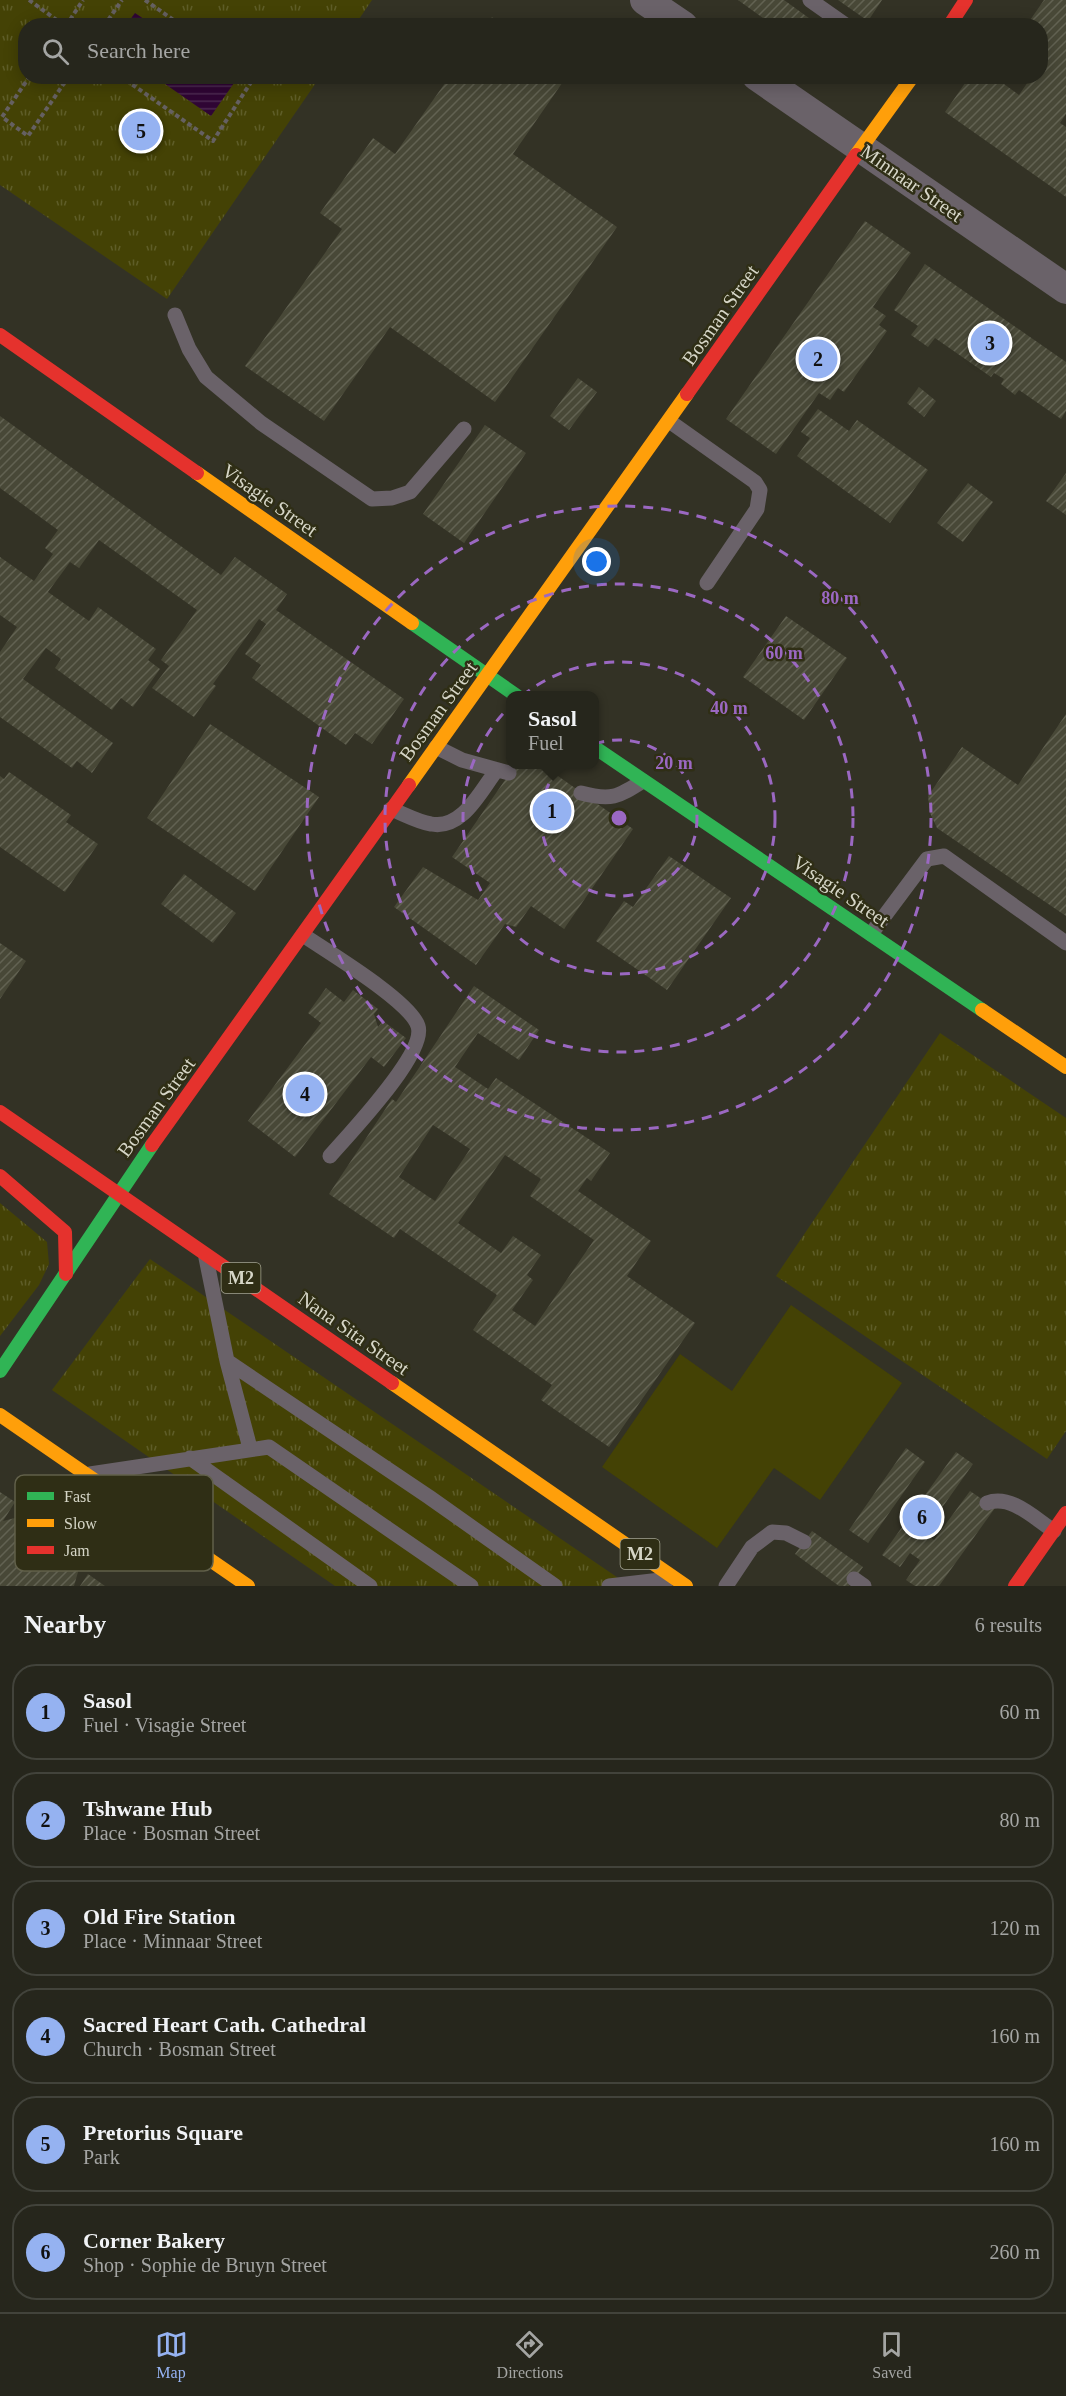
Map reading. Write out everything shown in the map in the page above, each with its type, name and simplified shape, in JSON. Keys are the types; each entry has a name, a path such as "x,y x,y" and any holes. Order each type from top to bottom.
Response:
{"main road":[{"path":"954,18 966,0"},
{"name":"Bosman Street","path":"0,1371 118,1193 907,84"},
{"name":"Visagie Street","path":"0,335 511,691"},
{"name":"Visagie Street","path":"599,750 1066,1067"},
{"name":"Nana Sita Street","path":"0,1112 681,1582"},
{"path":"0,1176 65,1232 66,1274"},
{"path":"0,1414 87,1474"},
{"path":"1018,1585 1066,1513"},
{"path":"213,1562 248,1586"}],"street":[{"path":"645,0 671,18"},
{"name":"Minnaar Street","path":"769,84 1066,289"}],"lane":[{"path":"810,0 836,18"},
{"path":"175,315 189,349 206,377 261,423 372,499 392,498 410,492 464,429"},
{"path":"669,421 755,482 760,490 757,509 707,583"},
{"path":"392,809 431,824 447,825 462,816 502,772 436,747"},
{"path":"581,793 601,798 619,797 644,781"},
{"path":"871,934 927,859 944,856 1066,943"},
{"path":"303,935 395,999 418,1025 419,1038 414,1051 395,1079 330,1156"},
{"path":"206,1254 227,1361 250,1448"},
{"path":"227,1361 429,1497 555,1586"},
{"path":"87,1474 269,1447 471,1586"},
{"path":"190,1458 370,1586"},
{"path":"987,1503 999,1499 1010,1502 1054,1531"},
{"path":"726,1586 752,1547 772,1532 786,1533 804,1542"},
{"path":"609,1586 681,1582"}],"path":[{"path":"29,0 54,18"},
{"path":"71,18 83,0"},
{"path":"110,18 122,0"},
{"path":"145,0 171,18"},
{"path":"25,84 2,117 28,136 64,84"},
{"path":"131,84 213,141 250,84"}],"green space":[{"path":"0,0 372,0 360,18 18,18 18,84 315,84 167,299 0,185"},
{"path":"940,1033 1066,1118 1066,1431 1047,1459 776,1276"},
{"path":"0,1203 47,1242 49,1264 39,1285 0,1336"},
{"path":"150,1259 630,1586 335,1586 213,1502 213,1475 175,1475 52,1390"},
{"path":"791,1305 902,1383 820,1500 774,1468 717,1548 602,1467 680,1354 732,1391"}],"shaded area":[{"path":"135,13 142,18 131,18"},
{"path":"165,84 233,84 211,116"}],"building":[{"path":"738,0 784,0 809,18 763,18"},
{"path":"838,0 882,0 870,18 864,18"},
{"path":"1044,0 1066,0 1066,114 1060,123 1066,127 1066,197 945,112 964,84 1004,84 1019,95 1027,84 1048,84 1048,18 1032,18"},
{"path":"444,84 561,84 513,154 617,227 495,402 390,327 324,421 245,366 342,229 320,213 373,138 395,154"},
{"path":"865,221 911,253 873,307 886,316 879,325 887,331 844,392 838,388 830,400 819,393 776,454 726,419"},
{"path":"925,264 1066,362 1066,411 1061,419 1019,390 1015,395 1001,384 1004,379 994,373 991,377 935,338 928,347 911,335 918,326 894,310"},
{"path":"578,378 597,392 569,430 550,416"},
{"path":"919,387 936,401 924,417 907,403"},
{"path":"818,409 849,431 857,420 928,470 890,523 797,456 810,438 801,432"},
{"path":"0,416 221,575 235,557 287,594 276,610 404,699 372,744 355,733 346,745 252,678 261,665 245,654 266,624 259,619 213,684 216,686 194,717 152,688 169,666 161,660 197,610 99,540 79,568 70,562 48,592 89,621 98,607 156,649 148,660 160,669 133,707 121,698 112,710 55,668 61,659 46,648 23,679 113,743 92,773 77,761 72,768 0,717 0,652 17,627 0,615 0,557 34,581 53,554 45,548 58,530 0,488"},
{"path":"485,425 526,453 464,543 423,514"},
{"path":"1066,473 1066,515 1046,501"},
{"path":"968,483 993,502 963,542 937,523"},
{"path":"786,616 847,658 804,720 743,677"},
{"path":"1066,714 1066,916 937,828 930,813 928,796 962,747 1018,785"},
{"path":"210,724 319,797 255,891 147,818"},
{"path":"513,769 548,769 633,829 564,929 531,906 516,927 505,924 476,965 394,907 423,867 478,900 490,883 452,857"},
{"path":"9,772 71,815 66,822 98,844 65,892 0,847 0,776 4,779"},
{"path":"669,856 731,898 667,990 596,941 624,901 633,907"},
{"path":"184,874 236,913 213,943 161,904"},
{"path":"0,943 26,961 0,999"},
{"path":"474,986 539,1030 519,1060 478,1033 455,1067 488,1089 496,1078 610,1153 591,1181 587,1178 578,1191 651,1241 627,1276 695,1323 609,1447 541,1400 552,1385 473,1330 497,1295 400,1229 394,1238 329,1194 392,1099 396,1102","holes":["433,1125 470,1149 435,1201 399,1177","505,1155 541,1179 530,1196 594,1240 535,1326 512,1310 533,1280 527,1275 541,1255 513,1236 501,1253 458,1223"]},
{"path":"326,988 344,1002 353,990 378,1009 374,1014 378,1027 383,1021 406,1038 384,1067 371,1057 295,1157 248,1121 321,1023 308,1013"},
{"path":"906,1448 925,1462 868,1543 849,1530"},
{"path":"956,1452 973,1464 924,1533 934,1540 970,1491 995,1508 939,1586 915,1586 906,1580 920,1560 910,1553 900,1567 882,1555"},
{"path":"0,1492 15,1502 3,1521 15,1518 15,1571 78,1572 74,1586 0,1586"},
{"path":"812,1531 863,1567 849,1586 839,1586 795,1554"},
{"path":"88,1574 105,1586 80,1586"}],"traffic: fast":[{"path":"412,623 510,691"},
{"path":"599,750 982,1010"},
{"path":"0,1371 152,1145"}],"traffic: slow":[{"path":"856,155 907,84"},
{"path":"409,785 687,394"},
{"path":"197,473 412,623"},
{"path":"982,1010 1066,1067"},
{"path":"392,1383 686,1586"},
{"path":"0,1415 87,1475"},
{"path":"213,1562 248,1586"}],"traffic: jam":[{"path":"954,18 966,0"},
{"path":"687,394 856,155"},
{"path":"0,335 197,473"},
{"path":"152,1145 409,785"},
{"path":"0,1112 392,1383"},
{"path":"0,1176 65,1232 66,1274"},
{"path":"1015,1586 1066,1513"}],"place":[{"name":"Pretorius Square","path":"141,131"},
{"name":"Old Fire Station","path":"990,343"},
{"name":"Tshwane Hub","path":"818,359"},
{"name":"Sasol","path":"552,811"},
{"name":"Sacred Heart Cath. Cathedral","path":"305,1094"},
{"name":"Corner Bakery","path":"922,1517"}]}
